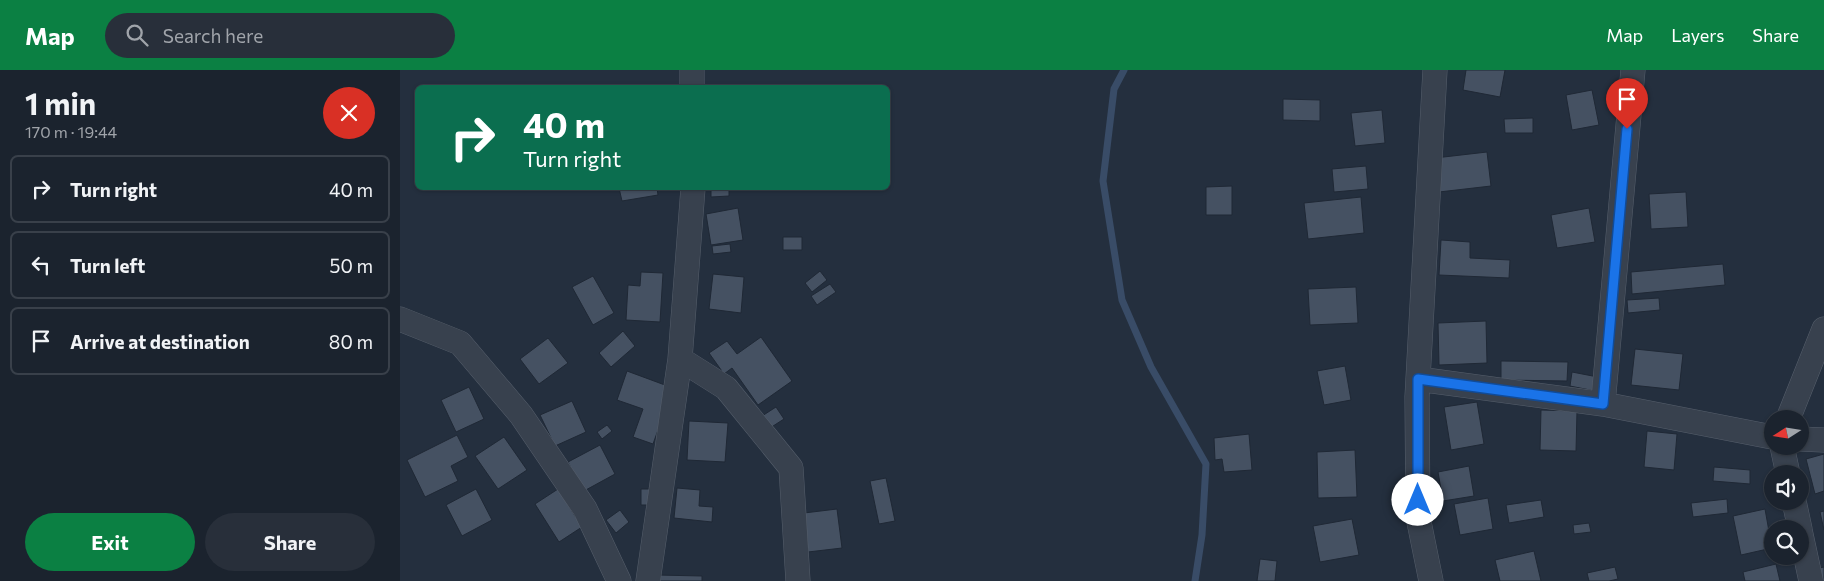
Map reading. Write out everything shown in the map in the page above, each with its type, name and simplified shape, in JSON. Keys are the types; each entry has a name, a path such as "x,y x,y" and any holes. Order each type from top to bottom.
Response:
{"street":[{"path":"692,70 692,85"},
{"path":"1431,581 1418,517 1418,379 1436,70"},
{"path":"1603,404 1633,70"},
{"path":"648,581 680,359 693,190"},
{"path":"400,318 460,343 515,408 585,509 619,581"},
{"path":"1792,410 1824,330"},
{"path":"680,359 726,388 791,468 798,581"},
{"path":"1418,379 1603,404 1764,435"},
{"path":"1809,439 1824,440"},
{"path":"1808,565 1811,581"}],"building":[{"path":"1466,70 1505,70 1500,97 1463,90"},
{"path":"1592,90 1599,125 1572,130 1566,95"},
{"path":"1283,99 1320,100 1320,121 1283,120"},
{"path":"1382,110 1385,143 1355,146 1351,113"},
{"path":"1533,118 1533,133 1505,133 1504,119"},
{"path":"1487,152 1491,186 1439,192 1435,158"},
{"path":"1366,166 1368,189 1334,192 1332,169"},
{"path":"1232,186 1232,215 1206,215 1206,187"},
{"path":"619,190 657,190 658,195 622,201"},
{"path":"711,190 729,190 729,196 711,197"},
{"path":"1686,192 1688,227 1651,229 1649,194"},
{"path":"1361,197 1364,233 1308,239 1304,203"},
{"path":"738,208 743,240 711,245 706,214"},
{"path":"1589,208 1595,242 1557,248 1551,215"},
{"path":"783,237 802,237 802,250 783,250"},
{"path":"1441,240 1470,242 1470,258 1510,260 1509,278 1439,275"},
{"path":"730,244 731,252 713,254 712,246"},
{"path":"1723,264 1725,285 1632,294 1631,272"},
{"path":"820,271 827,280 812,292 805,283"},
{"path":"641,272 663,273 660,322 626,320 628,285 640,286"},
{"path":"713,274 744,277 741,313 709,309"},
{"path":"593,276 614,313 593,325 572,287"},
{"path":"830,284 836,292 817,305 811,296"},
{"path":"1356,287 1358,323 1310,325 1308,289"},
{"path":"1659,298 1660,310 1628,313 1627,300"},
{"path":"1486,321 1487,363 1439,365 1438,323"},
{"path":"623,331 635,346 611,367 599,353"},
{"path":"761,337 792,381 758,405 732,368 724,374 709,353 727,341 737,354"},
{"path":"548,338 568,363 539,384 520,359"},
{"path":"1635,349 1683,354 1679,390 1631,385"},
{"path":"1501,361 1568,362 1567,381 1501,380"},
{"path":"1345,366 1351,400 1324,405 1317,371"},
{"path":"627,371 673,388 653,444 633,437 643,409 617,400"},
{"path":"1572,372 1603,378 1600,392 1570,386"},
{"path":"469,387 484,419 456,432 441,400"},
{"path":"572,401 586,432 555,446 540,415"},
{"path":"1477,402 1484,444 1451,450 1444,407"},
{"path":"776,407 784,419 770,428 762,416"},
{"path":"1541,410 1577,411 1576,451 1540,450"},
{"path":"689,421 728,423 725,462 687,460"},
{"path":"607,425 612,431 602,439 597,432"},
{"path":"1647,431 1677,434 1674,470 1644,467"},
{"path":"1249,434 1252,470 1224,472 1222,459 1215,460 1214,438"},
{"path":"457,435 468,457 451,466 458,481 425,497 407,460"},
{"path":"504,437 527,470 498,489 475,456"},
{"path":"600,445 615,474 584,491 568,462"},
{"path":"1355,450 1357,497 1318,498 1317,452"},
{"path":"1824,454 1824,491 1815,494 1806,459"},
{"path":"1469,466 1474,496 1443,501 1438,472"},
{"path":"1714,467 1750,470 1750,484 1713,481"},
{"path":"886,478 895,521 879,524 870,481"},
{"path":"677,488 700,490 699,506 713,507 712,522 674,518"},
{"path":"476,489 492,520 462,536 446,505"},
{"path":"558,489 582,527 559,542 535,504"},
{"path":"641,489 653,489 653,505 641,505"},
{"path":"1488,498 1493,529 1460,535 1454,504"},
{"path":"1727,499 1728,513 1693,517 1691,503"},
{"path":"1541,500 1544,517 1509,523 1506,505"},
{"path":"837,509 842,548 808,552 804,513"},
{"path":"620,510 629,522 616,533 606,520"},
{"path":"1765,510 1767,520 1764,520 1764,550 1741,555 1733,516"},
{"path":"1824,511 1824,530 1820,512"},
{"path":"1352,519 1359,555 1320,562 1313,526"},
{"path":"1589,523 1591,532 1574,534 1573,525"},
{"path":"1534,551 1541,581 1500,581 1495,560"},
{"path":"1260,559 1277,561 1275,581 1257,581"},
{"path":"1776,565 1780,581 1745,581 1743,572"},
{"path":"1615,567 1618,579 1589,581 1587,573"},
{"path":"1824,567 1824,581 1822,581 1819,568"},
{"path":"657,575 702,576 702,581 657,581"}],"waterway":[{"path":"1124,70 1114,89 1103,181 1122,300 1151,367 1206,464 1202,535 1195,581"}],"route":[{"path":"1418,500 1418,379 1603,404 1627,129"}]}
